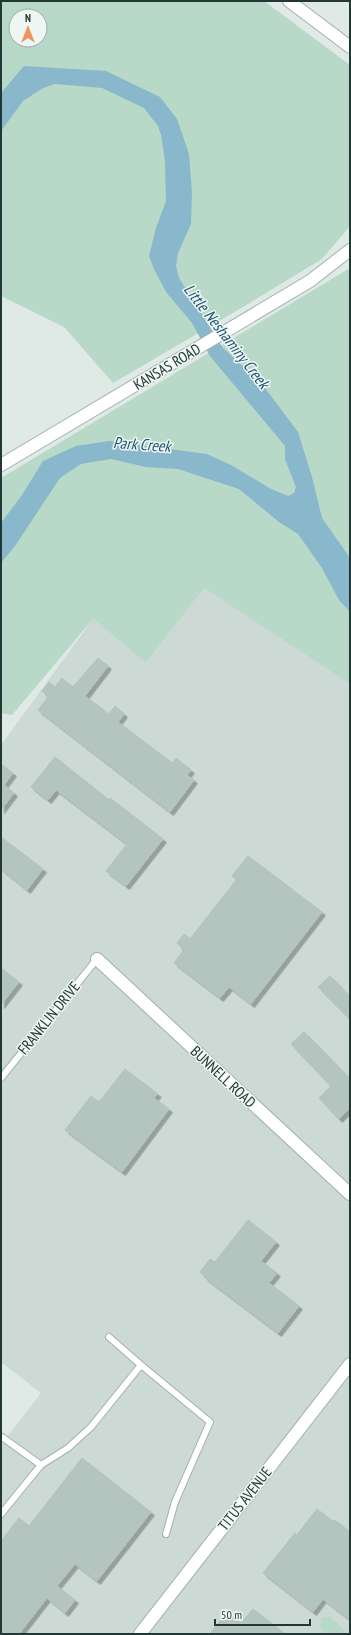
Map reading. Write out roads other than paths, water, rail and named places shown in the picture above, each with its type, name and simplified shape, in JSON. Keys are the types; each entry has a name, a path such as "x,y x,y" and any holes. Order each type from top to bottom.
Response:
{"street":[{"path":"289,1 350,47"},
{"name":"KANSAS ROAD","path":"1,465 310,281 350,250"},
{"name":"BUNNELL ROAD","path":"97,959 350,1194"},
{"name":"TITUS AVENUE","path":"140,1634 350,1364"}],"lane":[{"name":"FRANKLIN DRIVE","path":"1,1078 97,959"},
{"path":"109,1337 141,1366 210,1422 175,1502 166,1534"},
{"path":"1,1514 41,1465 68,1448 91,1428 141,1366"},
{"path":"1,1438 2,1437 41,1465"}],"water":[{"path":"24,66 106,71 160,97 177,119 189,154 192,192 191,224 178,253 176,266 179,278 223,348 262,384 298,432 312,477 322,518 350,558 350,612 339,600 322,568 298,534 279,522 239,489 178,469 146,467 111,459 81,464 60,478 15,546 1,563 1,523 22,495 43,461 76,446 109,441 207,454 231,465 271,489 288,496 294,493 296,487 285,459 285,446 210,356 192,323 166,292 149,256 156,228 166,201 165,161 158,126 144,108 102,88 55,84 43,88 23,101 1,131 1,93"}],"water label":[{"name":"Little Neshaminy Creek","path":"227,336"},
{"name":"Park Creek","path":"142,444"}]}
